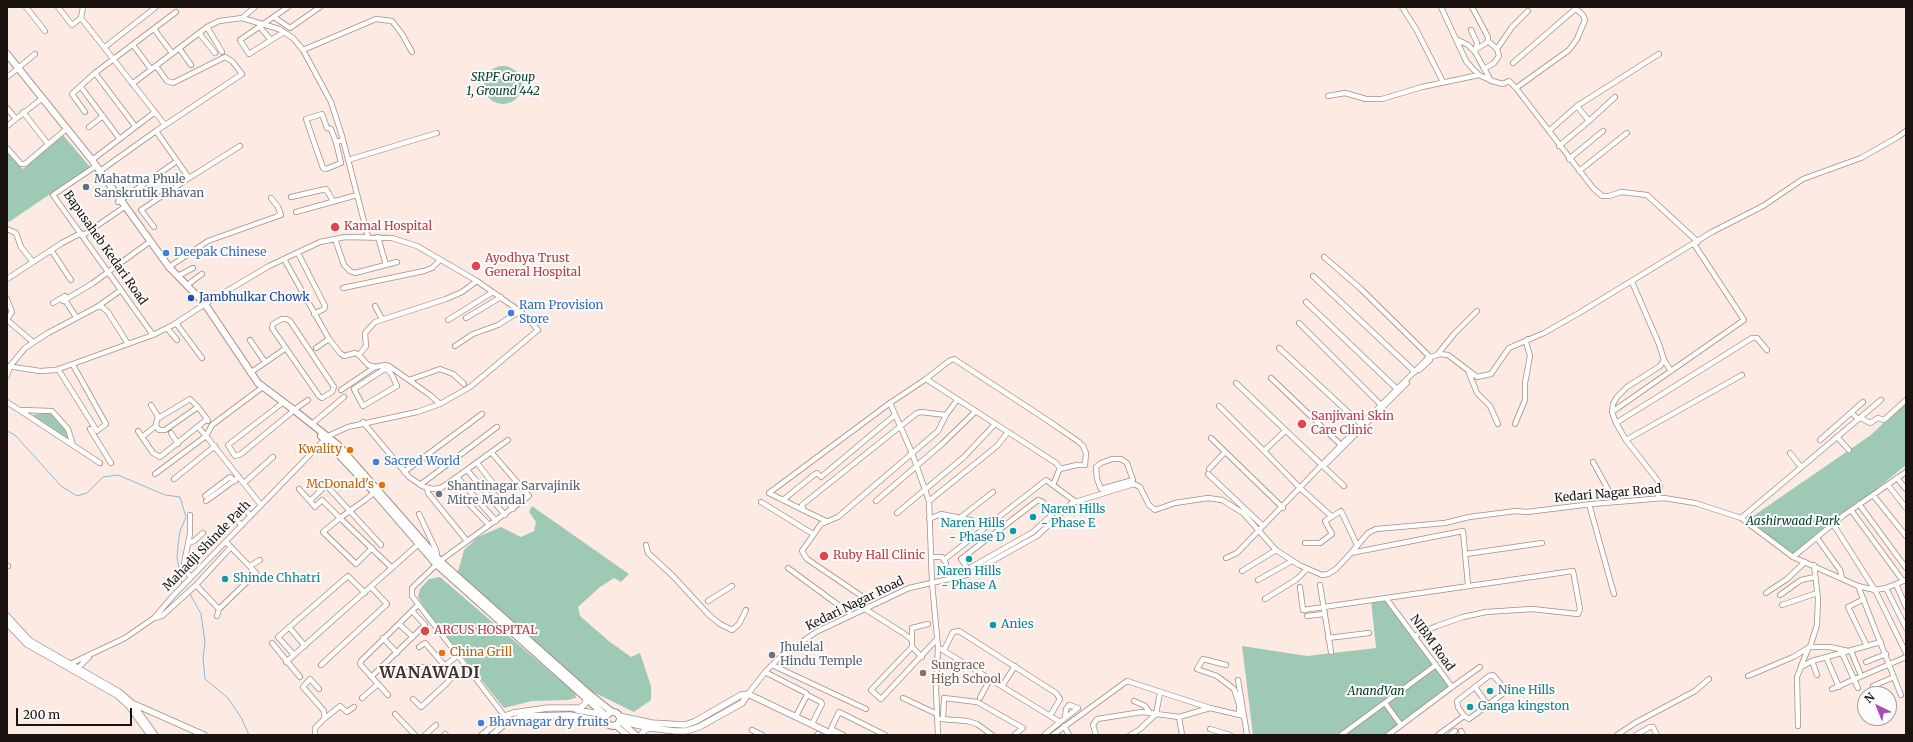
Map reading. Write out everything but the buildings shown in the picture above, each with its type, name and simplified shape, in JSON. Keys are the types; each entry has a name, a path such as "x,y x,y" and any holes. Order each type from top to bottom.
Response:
{"main road":[{"path":"7,54 64,131 95,166"},
{"path":"7,59 17,69 95,166 119,201 170,267 204,304 258,384 327,438"},
{"path":"119,201 148,243 175,277 204,304 247,376 260,389 312,424 327,438 376,490 420,543 437,560 608,717"},
{"path":"437,560 588,693 608,717 610,725 618,721 616,713 608,717"}],"street":[{"path":"26,7 45,31"},
{"path":"58,7 72,25 81,18 83,7"},
{"path":"105,47 156,7"},
{"path":"242,18 255,7"},
{"path":"284,32 249,54 240,40 288,7"},
{"path":"274,17 290,28 320,7"},
{"path":"1402,7 1416,29 1443,82"},
{"path":"1441,7 1466,61 1479,75 1491,81 1503,84 1509,82 1516,88 1569,159 1593,188 1602,196 1609,196 1621,192 1633,192 1647,195 1696,243 1744,320 1612,412"},
{"path":"1472,7 1488,37 1488,41 1497,49 1499,56 1498,60 1484,69"},
{"path":"1513,63 1574,10 1576,9 1583,15 1584,20 1580,33 1569,50 1516,88"},
{"path":"1497,49 1512,27 1528,11"},
{"path":"85,112 72,94 114,59 176,12"},
{"path":"81,18 165,126"},
{"path":"132,84 207,27 219,21 242,18 262,26 284,32 293,38 303,50 331,102 343,140 368,237"},
{"path":"303,50 376,19 392,21 402,34 412,52"},
{"path":"262,26 271,40"},
{"path":"207,27 222,52"},
{"path":"154,29 172,54"},
{"path":"1471,30 1477,43 1476,51"},
{"path":"199,33 215,53"},
{"path":"1456,39 1476,51 1491,81"},
{"path":"1476,51 1488,41"},
{"path":"133,45 151,69"},
{"path":"179,48 191,65"},
{"path":"7,77 35,54"},
{"path":"1549,131 1576,106 1659,54"},
{"path":"95,166 165,126 242,74 232,61 226,57 173,83 167,81 156,66"},
{"path":"95,74 135,126"},
{"path":"1328,96 1345,93 1366,98 1382,99 1422,87 1479,75"},
{"path":"80,87 120,138"},
{"path":"1559,146 1615,97"},
{"path":"7,126 40,100"},
{"path":"1576,106 1589,121"},
{"path":"7,108 16,119"},
{"path":"23,112 48,144"},
{"path":"95,166 120,138 154,112"},
{"path":"320,113 322,114 326,128 331,129 336,142 341,162 326,169 323,168 306,119 320,113"},
{"path":"89,127 103,116"},
{"path":"7,148 21,164 25,164 64,131"},
{"path":"156,131 189,178"},
{"path":"1569,159 1603,131"},
{"path":"1226,558 1237,553 1415,372 1430,360 1430,357 1437,355 1448,355 1477,378 1491,374 1509,348 1544,333 1632,282 1649,270 1763,206 1803,179 1861,158 1906,131"},
{"path":"348,160 437,133"},
{"path":"1579,171 1627,133"},
{"path":"336,142 343,140"},
{"path":"154,227 141,210 240,146"},
{"path":"119,201 177,161"},
{"name":"Bapusaheb Kedari Road","path":"95,166 53,195 153,335"},
{"path":"291,197 326,189 333,201"},
{"path":"296,212 356,195"},
{"path":"170,267 208,242 281,215 278,207 271,198"},
{"path":"7,278 51,250 82,235 123,208"},
{"path":"7,229 16,233 21,247 32,261"},
{"path":"8,366 40,371 57,370 153,335 168,328 204,304 269,266 320,242 335,239 368,237 392,238 417,246 477,281 501,297 520,311 538,330 470,386 440,404 417,412 363,422 348,427 327,438"},
{"path":"378,237 386,265"},
{"path":"335,239 344,264 350,271 355,273 397,262"},
{"path":"65,300 148,243"},
{"path":"51,250 71,280"},
{"path":"298,252 324,306 324,309 314,314"},
{"path":"1324,256 1361,289 1430,357"},
{"path":"284,259 329,339 344,356 355,353 359,355 368,365 376,367"},
{"path":"343,288 424,271 432,268 440,260"},
{"path":"178,276 193,268"},
{"path":"187,286 202,274"},
{"path":"1313,276 1415,372"},
{"path":"359,355 366,346 365,333 369,326 382,319 446,299 462,292 477,281"},
{"path":"1632,282 1659,344 1664,360 1671,371"},
{"path":"7,376 8,366 25,348 97,306 121,290"},
{"path":"448,320 493,292"},
{"path":"54,303 65,296 65,300 76,317"},
{"path":"466,318 501,297"},
{"path":"7,299 12,312 7,319 33,342"},
{"path":"1306,302 1398,390"},
{"path":"97,306 101,306 108,312 128,344"},
{"path":"375,306 382,319"},
{"path":"456,346 473,334 498,325 520,311"},
{"path":"1437,355 1454,334 1477,311"},
{"path":"286,318 290,321 334,387 332,392 320,398 286,348 272,326 286,318"},
{"path":"176,323 202,358"},
{"path":"1299,323 1382,406"},
{"path":"168,328 177,340"},
{"path":"1616,424 1752,338 1757,338 1767,350"},
{"path":"316,348 329,339"},
{"path":"1515,424 1524,400 1525,383 1530,356 1526,342 1528,339"},
{"path":"250,340 265,362"},
{"path":"250,373 286,348"},
{"path":"1280,348 1363,426"},
{"path":"826,522 769,493 890,403 954,359 1047,420 1083,446 1086,453 1085,465 1077,465 1060,469"},
{"path":"1658,498 1660,487 1658,481 1626,440 1616,424 1612,412 1613,404 1617,396 1627,387 1660,366 1664,360"},
{"path":"57,370 97,431 106,424 74,365"},
{"path":"341,390 376,367 385,365 387,368 409,380 440,404"},
{"path":"387,368 397,386 363,406 354,389 387,368"},
{"path":"409,380 440,369 453,374 464,384"},
{"path":"1466,369 1473,381 1477,393 1490,406 1498,424"},
{"path":"57,370 111,463"},
{"path":"1626,440 1742,375"},
{"path":"1271,378 1342,446"},
{"path":"926,379 1056,463 1060,469"},
{"path":"1236,383 1344,486"},
{"path":"155,474 207,435 212,426 260,389"},
{"path":"312,424 344,397"},
{"path":"142,437 156,426 155,422 159,418 187,400 193,400 212,426"},
{"path":"281,404 228,445 235,456 241,454 308,400"},
{"path":"859,612 865,602 863,597 807,559 802,551 813,534 826,522 838,517 938,431 946,415 957,400"},
{"path":"1741,518 1881,400"},
{"path":"1852,413 1858,419 1863,419 1869,424 1878,418 1884,420 1906,400"},
{"path":"7,402 100,462"},
{"path":"1820,440 1863,402"},
{"path":"890,403 912,453 929,501 932,583 938,647 936,689 938,735"},
{"path":"150,405 159,418"},
{"path":"1220,406 1301,488 1330,515"},
{"path":"156,426 159,430 165,430 198,407"},
{"path":"19,410 52,411 68,428 73,445"},
{"path":"803,510 802,505 919,412 946,415"},
{"path":"876,501 958,430 975,412"},
{"path":"404,472 482,414"},
{"path":"784,500 816,474 821,477 896,415"},
{"path":"138,431 153,453 160,457 178,444 207,419"},
{"path":"363,422 404,472 420,485 427,488 440,488 508,440"},
{"path":"897,513 964,457 995,424"},
{"path":"198,427 207,435 237,479 244,483 262,505"},
{"path":"420,485 497,427"},
{"path":"1264,451 1285,431"},
{"path":"929,501 996,446 1008,432"},
{"path":"171,434 178,444"},
{"path":"1837,437 1848,450"},
{"name":"Mahadji Shinde Path","path":"68,666 137,630 154,618 173,596 327,438"},
{"path":"1211,438 1282,508"},
{"path":"174,479 215,446"},
{"path":"491,452 529,496 489,526 437,560 412,588 412,596 418,606 506,718"},
{"path":"1225,452 1208,471 1262,525"},
{"path":"1790,453 1801,467"},
{"path":"244,483 273,457"},
{"path":"1123,485 1133,480 1128,465 1124,461 1112,459 1101,463 1096,467 1097,479 1101,489 1123,485 1137,485 1149,505 1155,510 1175,503 1208,498 1222,500 1242,513 1276,550 1292,561 1318,574 1328,574 1343,563 1351,553 1463,531 1468,585"},
{"path":"1593,462 1616,502"},
{"path":"477,463 513,509"},
{"path":"1053,485 1060,469"},
{"path":"467,470 505,514"},
{"path":"1793,557 1851,510 1906,472"},
{"path":"457,477 496,521"},
{"path":"1897,478 1906,489"},
{"path":"206,498 237,479"},
{"path":"931,557 940,556 945,561 1046,480 1076,502"},
{"path":"310,501 326,485 381,545"},
{"name":"Kedari Nagar Road","path":"748,694 772,665 803,640 909,588 967,576 1037,536 1068,505 1123,485"},
{"path":"1888,485 1906,508"},
{"path":"427,488 428,493 467,540"},
{"path":"299,489 315,507 322,500 392,568"},
{"path":"372,548 356,564 323,532 376,490"},
{"path":"960,517 993,492"},
{"path":"1873,495 1906,536"},
{"name":"Kedari Nagar Road","path":"1351,553 1368,533 1376,529 1445,523 1516,511 1527,512 1589,504 1658,498 1695,503 1741,518 1793,557 1814,565 1858,586 1875,590 1886,588 1904,580"},
{"path":"1038,500 1043,502 1052,515 1033,532 996,553 968,569 961,559 1038,500"},
{"path":"760,502 813,534"},
{"path":"468,503 489,526"},
{"path":"1589,504 1614,594"},
{"path":"1859,504 1906,568"},
{"path":"241,506 251,516"},
{"path":"1259,531 1262,525 1282,508"},
{"path":"1851,510 1904,580"},
{"path":"1305,542 1320,543 1332,534 1325,521 1341,511 1357,545"},
{"path":"419,514 436,550 437,560"},
{"path":"929,519 941,514 971,520"},
{"path":"190,515 188,543 184,563 185,570 190,579"},
{"path":"231,516 242,525"},
{"path":"1833,524 1875,590 1906,653"},
{"path":"188,543 194,541 203,533"},
{"path":"1817,538 1840,570 1842,578"},
{"path":"217,616 219,609 256,573 226,542"},
{"path":"286,662 420,543"},
{"path":"1466,554 1542,543"},
{"path":"646,545 648,553 720,624 732,630 739,624 746,610"},
{"path":"154,618 162,616 196,584 231,547"},
{"path":"1242,571 1276,550"},
{"path":"996,553 999,558"},
{"path":"250,566 260,560"},
{"path":"1258,580 1292,561"},
{"path":"1766,592 1787,579 1805,562"},
{"path":"1798,726 1797,677 1810,647 1817,625 1817,593 1814,565"},
{"path":"788,568 852,615"},
{"path":"1265,599 1297,580 1307,569"},
{"path":"1300,587 1303,610 1573,571 1580,609 1578,614 1532,609 1486,612 1450,622 1414,636"},
{"path":"294,655 278,637 289,627 348,576 364,593"},
{"path":"1780,595 1801,580 1815,577"},
{"path":"196,584 219,609"},
{"path":"1896,584 1906,607"},
{"path":"1320,585 1331,652"},
{"path":"708,600 732,586"},
{"path":"1858,586 1901,695"},
{"path":"321,665 387,604 371,587"},
{"path":"1886,588 1906,628"},
{"path":"1782,605 1817,593"},
{"name":"NIBM Road","path":"1386,598 1452,687 1388,735"},
{"path":"1864,599 1848,607 1867,646"},
{"path":"388,695 360,664 383,638 418,606"},
{"path":"865,609 903,633 922,657"},
{"path":"372,677 425,625 412,610"},
{"path":"1307,616 1324,614"},
{"path":"7,616 30,641 68,666"},
{"path":"7,623 27,644 119,692 155,735"},
{"path":"399,624 413,637"},
{"path":"928,624 912,628 912,645 871,690 881,699 922,657 937,638"},
{"path":"289,627 305,646"},
{"path":"944,650 953,632 956,630 1015,666 1059,696 1060,699 1058,705 1050,716"},
{"path":"1328,638 1369,632"},
{"path":"383,638 397,653"},
{"path":"1801,667 1812,661 1881,642"},
{"path":"272,643 300,678"},
{"path":"413,699 421,707 448,683 451,678 425,643 419,647"},
{"path":"938,647 1062,724 1069,735"},
{"path":"1748,676 1792,657 1810,647 1830,647 1850,651"},
{"path":"1850,651 1860,673"},
{"name":"Mahadji Shinde Path","path":"76,670 94,653"},
{"path":"1842,653 1857,686"},
{"path":"1866,662 1886,654"},
{"path":"402,677 414,667 444,667 457,656"},
{"path":"1832,689 1890,666 1906,657"},
{"path":"1826,658 1839,686"},
{"path":"1226,665 1203,659 1197,669 1217,676 1234,689 1247,735"},
{"path":"1812,661 1817,675"},
{"path":"772,665 866,709"},
{"path":"1341,735 1436,665"},
{"path":"1002,686 1015,666"},
{"path":"1452,687 1480,667"},
{"path":"765,672 806,693"},
{"path":"1492,674 1500,683 1505,692 1470,719 1464,716 1458,707 1457,701 1475,687 1492,674"},
{"path":"1873,686 1894,677"},
{"path":"319,688 310,679 303,687 324,711 324,719"},
{"path":"980,698 990,679"},
{"path":"1238,680 1242,716"},
{"path":"1617,735 1630,726 1695,691 1709,680"},
{"path":"1044,735 1127,681 1160,693 1242,716"},
{"path":"362,698 378,684"},
{"path":"1475,687 1488,705"},
{"path":"1130,735 1139,730 1156,714 1160,693"},
{"path":"618,721 650,728 675,731 699,727 742,703 748,694"},
{"path":"618,721 685,725 696,722 742,695 748,694 812,724 843,735"},
{"path":"796,716 807,695 822,704 812,724"},
{"path":"482,735 494,732 506,718 525,710 570,709 586,704 586,698"},
{"path":"904,698 937,714"},
{"path":"943,718 944,698 977,702 1023,728 1014,735"},
{"path":"1134,701 1145,706 1150,713"},
{"path":"1385,703 1401,725"},
{"path":"131,705 191,732 204,735"},
{"path":"131,705 150,735"},
{"path":"1053,735 1062,724 1065,718 1066,709 1069,705 1078,708 1065,718"},
{"path":"313,734 315,728 340,706 347,712 354,707"},
{"path":"1096,735 1094,725 1097,719 1130,713 1150,713 1179,717 1210,708"},
{"path":"570,709 608,717"},
{"path":"832,732 839,712 885,735"},
{"path":"395,714 415,735"},
{"path":"506,718 548,714 608,717"},
{"path":"1438,735 1464,716"},
{"path":"1176,735 1182,733 1179,717"},
{"path":"938,720 943,718 972,722 987,730 992,735"},
{"path":"618,721 627,735"},
{"path":"618,721 636,735"},
{"path":"425,735 436,725"},
{"path":"1630,726 1636,735 1650,727 1653,727 1657,735"},
{"path":"641,735 645,730 650,728"},
{"path":"1210,729 1230,735"},
{"path":"752,730 762,735"},
{"path":"1450,735 1455,731"}],"green space":[{"name":"SRPF Group 1, Ground 442","path":"503,66 513,69 519,75 522,85 519,95 513,101 503,104 493,101 487,95 484,85 487,75 493,69"},
{"path":"63,135 90,167 9,222 7,220 7,151 23,169"},
{"name":"Aashirwaad Park","path":"1906,401 1906,465 1793,557 1746,521 1871,435"},
{"path":"53,412 67,432 68,439 32,415"},
{"path":"532,506 629,574 621,582 614,578 600,587 578,607 580,616 610,642 631,657 640,653 651,686 651,700 634,712 589,690 457,575 464,550 478,537 501,527 521,537 534,531 536,522 529,512"},
{"path":"440,577 575,693 576,698 568,700 532,701 504,708 426,611 418,597 420,589 429,579"},
{"name":"AnandVan","path":"1386,598 1452,691 1390,735 1253,735 1242,646 1307,656 1376,648 1371,600"}],"waterway":[{"path":"7,431 15,435 61,486 77,496 87,493 103,477 118,475 165,495 180,497 186,517 180,531 177,558 182,583"},
{"path":"190,594 201,614 205,642 203,658 205,679 228,698 242,719 249,735"}],"place":[{"name":"Mahatma Phule Sanskrutik Bhavan","path":"86,187"},
{"name":"Kamal Hospital","path":"335,227"},
{"name":"Deepak Chinese","path":"166,253"},
{"name":"Ayodhya Trust General Hospital","path":"476,266"},
{"name":"Jambhulkar Chowk","path":"191,298"},
{"name":"Ram Provision Store","path":"511,313"},
{"name":"Sanjivani Skin Care Clinic","path":"1302,424"},
{"name":"Kwality","path":"350,450"},
{"name":"Sacred World","path":"376,462"},
{"name":"McDonald's","path":"382,485"},
{"name":"Shantinagar Sarvajinik Mitre Mandal","path":"439,494"},
{"name":"Naren Hills - Phase E","path":"1033,517"},
{"name":"Naren Hills - Phase D","path":"1013,531"},
{"name":"Ruby Hall Clinic","path":"824,556"},
{"name":"Naren Hills - Phase A","path":"969,559"},
{"name":"Shinde Chhatri","path":"225,579"},
{"name":"Anies","path":"993,625"},
{"name":"ARCUS HOSPITAL","path":"425,631"},
{"name":"China Grill","path":"442,653"},
{"name":"Jhulelal Hindu Temple","path":"772,655"},
{"name":"Sungrace High School","path":"923,673"},
{"name":"Nine Hills","path":"1490,691"},
{"name":"Ganga kingston","path":"1470,707"},
{"name":"Bhavnagar dry fruits","path":"481,723"}],"district":[{"name":"WANAWADI","path":"430,673"}]}
